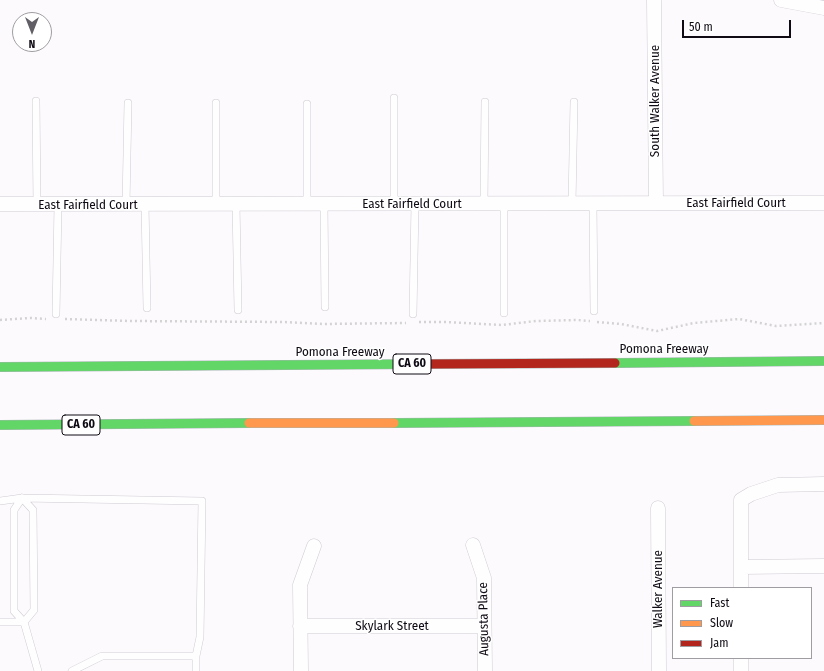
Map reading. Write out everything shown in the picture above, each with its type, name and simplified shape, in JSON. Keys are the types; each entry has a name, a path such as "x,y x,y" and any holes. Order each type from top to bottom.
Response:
{"highway":[{"name":"Pomona Freeway","path":"0,367 824,361"},
{"name":"CA 60","path":"0,425 824,420"},
{"path":"0,434 161,424"}],"street":[{"name":"South Walker Avenue","path":"654,0 656,203"},
{"path":"781,0 824,8"},
{"name":"East Fairfield Court","path":"0,204 824,203"},
{"path":"741,587 741,500 751,494 778,485 824,484"},
{"name":"Walker Avenue","path":"658,508 659,671"},
{"name":"Augusta Place","path":"473,545 484,578 484,671"},
{"path":"301,671 300,585 314,546"},
{"path":"741,567 824,566"},
{"name":"Skylark Street","path":"300,626 484,626"},
{"path":"741,659 741,671"}],"lane":[{"path":"394,98 394,204"},
{"path":"36,101 37,205"},
{"path":"484,203 485,102"},
{"path":"572,203 574,102"},
{"path":"126,205 128,103"},
{"path":"216,103 216,204"},
{"path":"307,104 308,204"},
{"path":"504,203 504,313"},
{"path":"593,203 594,311"},
{"path":"145,204 147,308"},
{"path":"236,204 238,310"},
{"path":"324,204 325,307"},
{"path":"413,314 415,204"},
{"path":"57,317 58,205"},
{"path":"22,498 33,510 34,556 34,610 24,622"},
{"path":"22,498 14,510 14,611 24,622 38,671"},
{"path":"0,501 22,498 202,501 200,637 196,656 196,671"},
{"path":"0,622 24,622"},
{"path":"72,671 102,656 196,656"}],"path":[{"path":"0,320 57,317 129,321 283,322 323,324 407,323"},
{"path":"415,322 502,325 536,321 577,320 621,324 657,331 694,323 739,320 776,326 824,323"}],"traffic: fast":[{"path":"615,363 824,361"},
{"path":"0,367 429,364"},
{"path":"394,423 694,421"},
{"path":"0,425 249,423"}],"traffic: slow":[{"path":"694,421 824,420"},
{"path":"249,423 394,423"}],"traffic: jam":[{"path":"429,364 615,363"}]}
